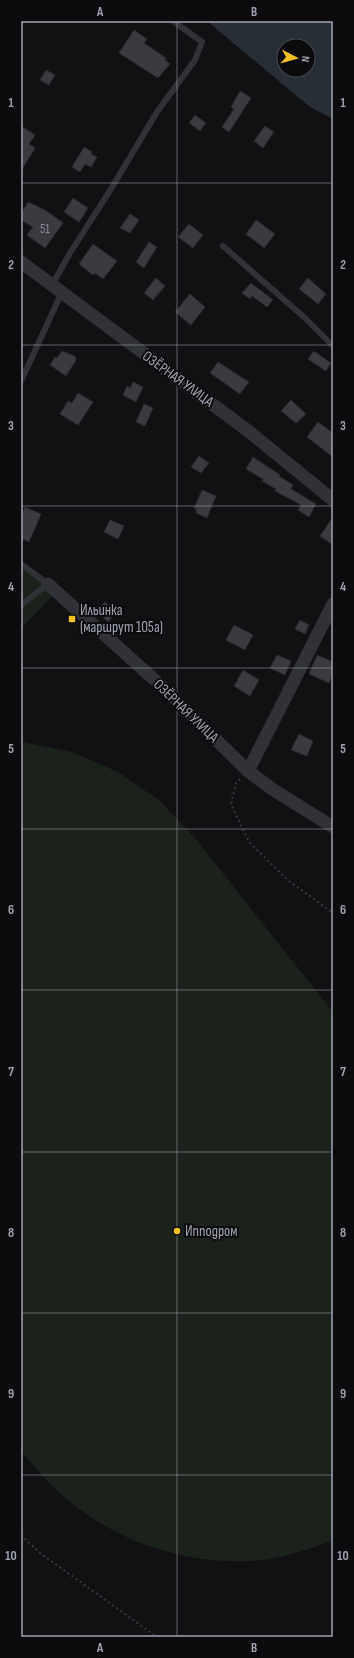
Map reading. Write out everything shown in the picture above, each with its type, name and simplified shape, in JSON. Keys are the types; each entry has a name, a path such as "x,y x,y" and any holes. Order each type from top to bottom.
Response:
{"street":[{"name":"ОЗЁРНАЯ УЛИЦА","path":"21,262 247,430 333,500"},
{"name":"ОЗЁРНАЯ УЛИЦА","path":"48,584 157,682 248,771 272,789 333,827"},
{"path":"248,771 333,604"}],"lane":[{"path":"21,382 70,253 112,189 157,112 195,60 202,42 173,21"},
{"path":"223,246 306,319 333,346"},
{"path":"21,564 48,584 21,605"}],"path":[{"path":"248,771 236,783 231,804 249,842 289,881 333,914"},
{"path":"21,1535 40,1553 157,1637"}],"shaded area":[{"path":"207,21 333,21 333,119 310,107"},
{"path":"21,566 57,591 21,629"},
{"name":"Ипподром","path":"21,742 72,752 118,772 160,801 195,838 333,1012 333,1540 324,1544 284,1556 254,1561 210,1560 167,1552 126,1537 88,1515 60,1494 21,1451"}],"building":[{"path":"134,30 147,39 144,43 166,58 165,60 170,64 158,78 119,53"},
{"path":"46,70 55,75 49,85 40,80"},
{"path":"240,91 251,98 229,132 222,127 234,109 231,107"},
{"path":"195,115 206,123 200,131 189,123"},
{"path":"21,126 35,135 29,144 35,148 21,171"},
{"path":"265,126 274,132 263,148 254,141"},
{"path":"84,147 92,152 91,154 97,157 91,167 85,164 80,172 72,167"},
{"path":"73,198 88,208 79,222 64,212"},
{"path":"28,202 45,210 63,223 45,248 27,235 33,227 21,220 21,214"},
{"path":"130,214 139,220 130,233 120,228"},
{"path":"256,220 275,234 264,248 246,234"},
{"path":"189,224 203,235 193,248 178,237"},
{"path":"149,242 157,247 144,268 136,262"},
{"path":"93,244 117,261 103,279 95,273 93,275 79,264"},
{"path":"156,278 165,286 153,300 144,293"},
{"path":"308,278 326,294 318,304 299,289"},
{"path":"251,283 273,300 267,307 252,296 250,299 242,293"},
{"path":"190,294 205,307 191,325 175,312"},
{"path":"62,351 75,356 76,360 66,376 50,365 55,357 57,358"},
{"path":"314,351 331,363 326,371 308,359"},
{"path":"218,362 249,382 240,394 210,373"},
{"path":"133,382 143,387 136,402 123,395 127,386 130,388"},
{"path":"78,393 93,402 78,425 60,414 68,401 72,403"},
{"path":"291,400 306,414 296,423 281,411"},
{"path":"144,404 153,408 145,426 136,422"},
{"path":"318,422 333,433 333,457 307,437"},
{"path":"199,456 209,463 201,473 191,467"},
{"path":"253,457 293,485 291,489 316,504 309,517 298,510 301,505 275,491 276,489 262,481 263,479 246,469"},
{"path":"202,490 216,496 207,518 196,513 197,510 194,508"},
{"path":"25,507 41,514 29,542 21,538 21,515"},
{"path":"333,517 333,545 320,536"},
{"path":"110,520 124,526 118,539 104,532"},
{"path":"105,602 116,612 108,622 97,611"},
{"path":"300,620 309,625 305,634 295,629"},
{"path":"234,625 253,635 245,650 226,640"},
{"path":"277,655 291,661 285,675 270,668"},
{"path":"317,655 333,662 333,673 329,683 309,674"},
{"path":"243,670 259,680 250,696 234,686"},
{"path":"299,734 313,741 307,756 291,750"}],"place":[{"name":"Ильинка (маршрут 105а)","path":"72,619"},
{"name":"Ипподром","path":"177,1231"}]}
